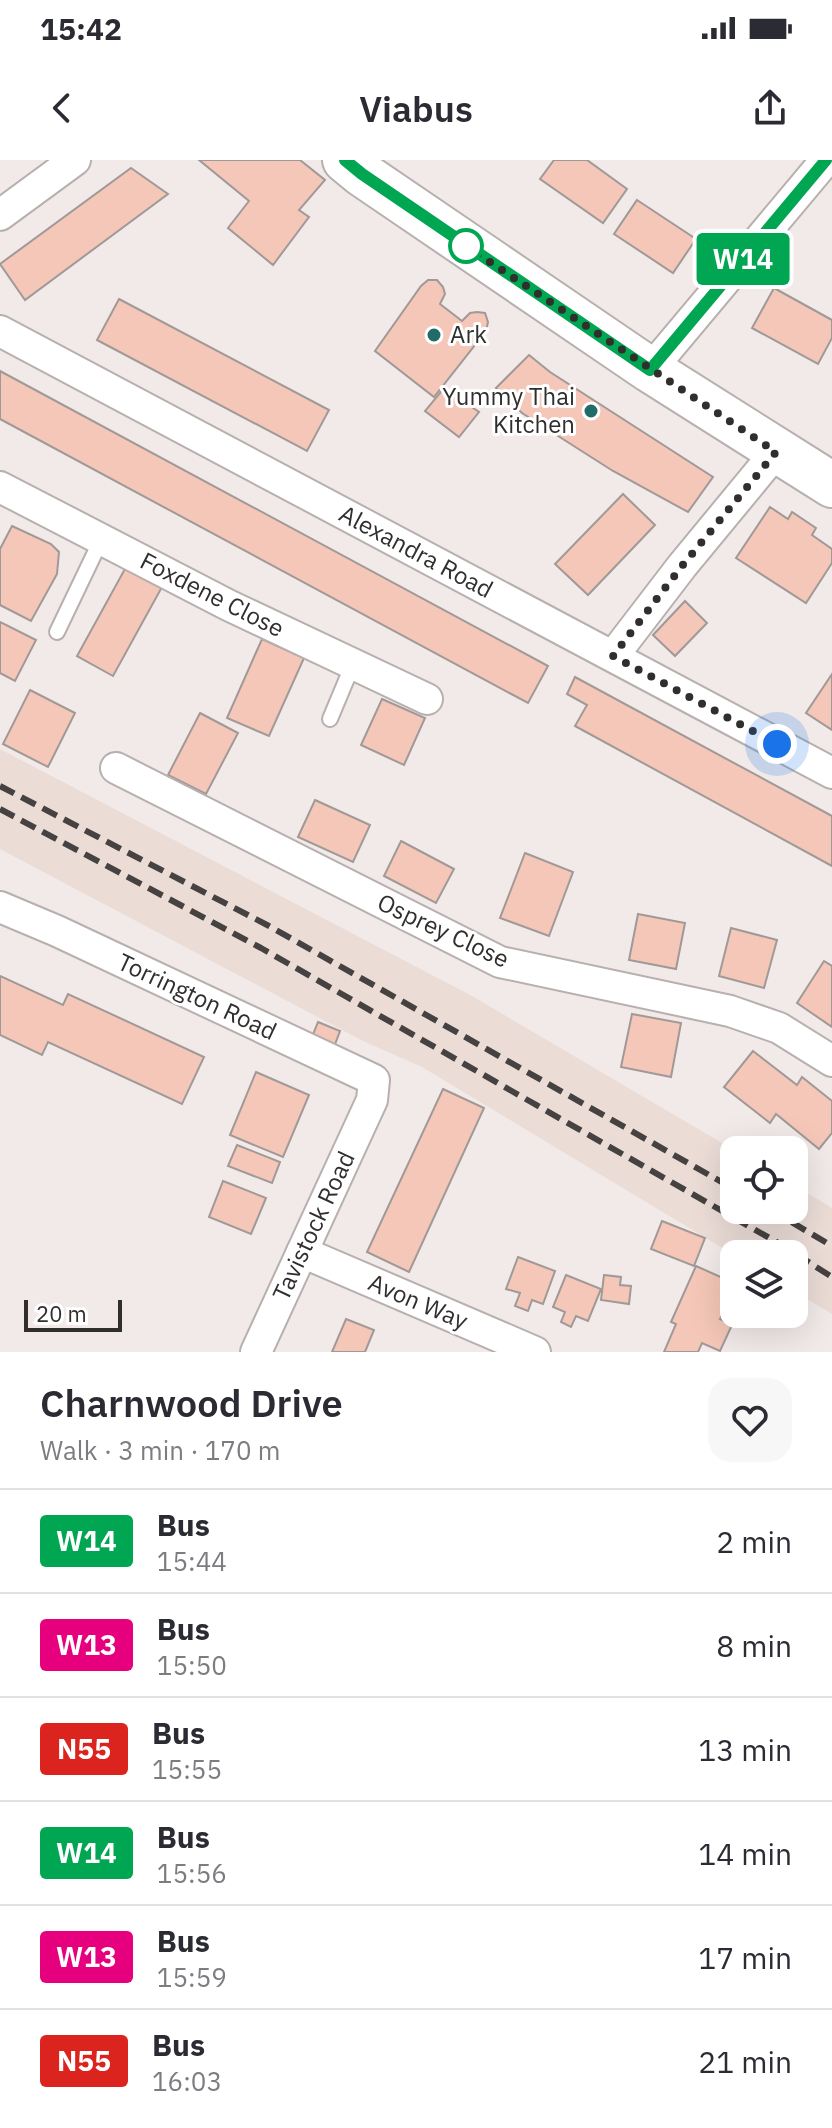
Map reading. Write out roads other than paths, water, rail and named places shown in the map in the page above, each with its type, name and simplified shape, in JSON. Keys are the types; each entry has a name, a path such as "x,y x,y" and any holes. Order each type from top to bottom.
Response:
{"main road":[{"path":"345,160 650,370 832,485"}],"street":[{"path":"0,215 75,160"},
{"path":"650,370 826,160"},
{"name":"Alexandra Road","path":"0,331 832,773"},
{"path":"613,656 776,452"},
{"name":"Foxdene Close","path":"0,487 228,605 427,699"},
{"name":"Osprey Close","path":"116,768 500,962 730,1011 779,1028 832,1061"},
{"name":"Torrington Road","path":"0,907 374,1080 372,1100"},
{"name":"Tavistock Road","path":"256,1352 372,1100"},
{"name":"Avon Way","path":"302,1252 535,1352"}],"lane":[{"path":"57,632 101,540"},
{"path":"330,719 353,664"}],"railway":[{"path":"0,786 269,926 720,1181"},
{"path":"0,809 261,948 780,1244 832,1277"},
{"path":"795,1224 832,1246"}],"place":[{"name":"Ark","path":"434,335"},
{"name":"Yummy Thai Kitchen","path":"591,411"}]}
